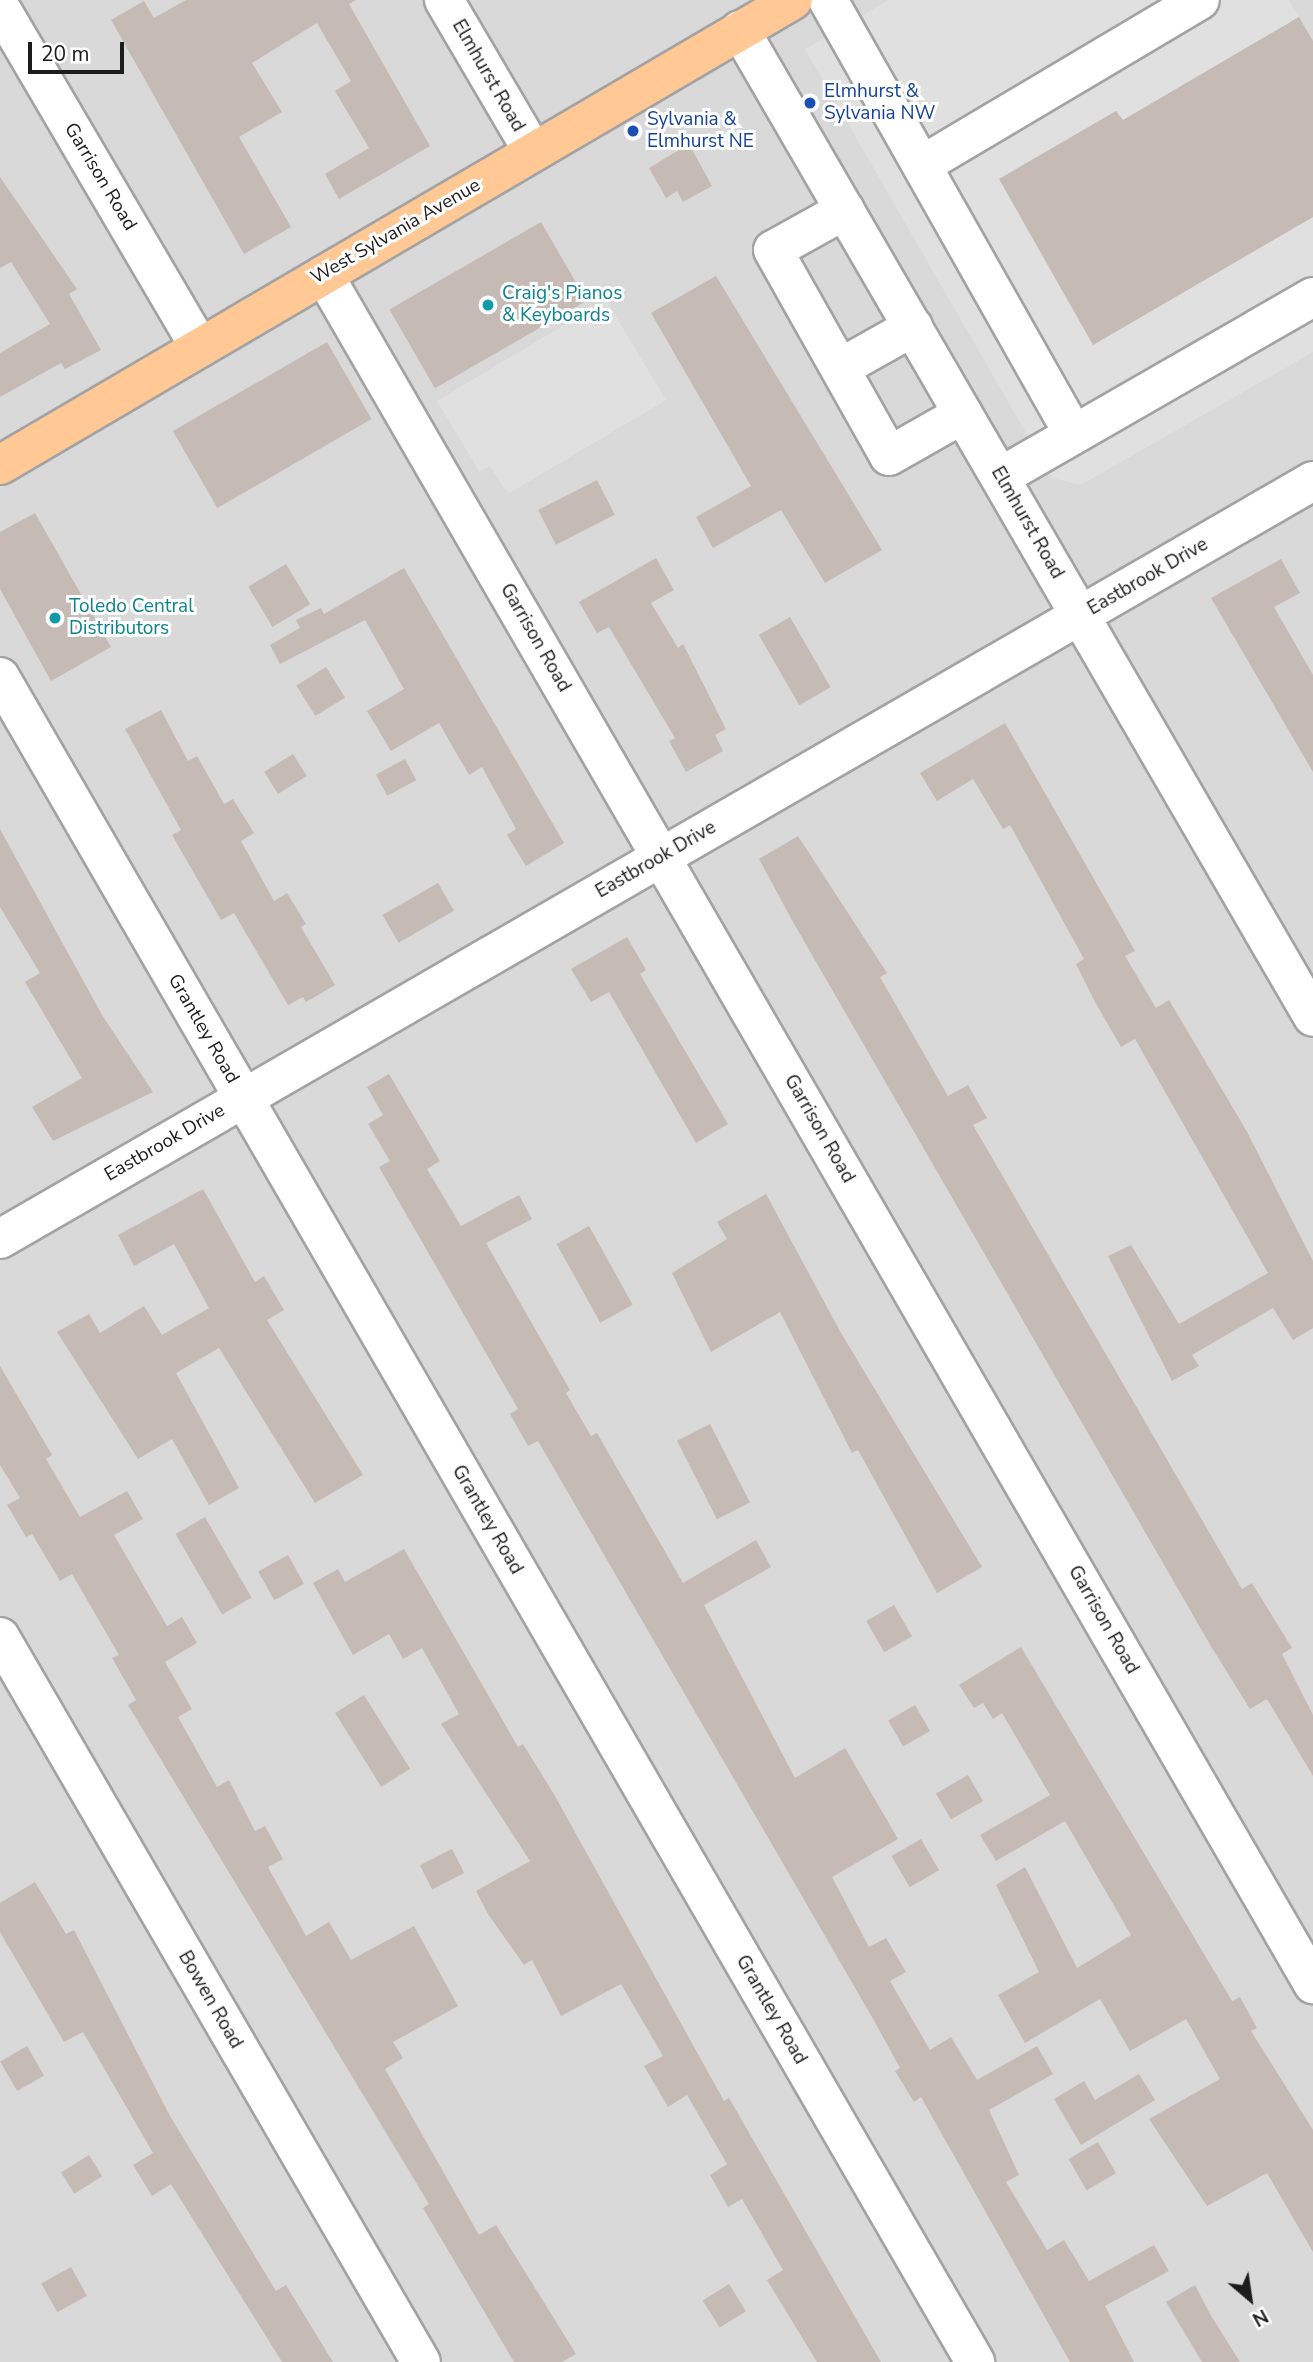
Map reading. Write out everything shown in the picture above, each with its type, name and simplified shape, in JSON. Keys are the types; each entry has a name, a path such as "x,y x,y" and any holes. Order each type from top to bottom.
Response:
{"main road":[{"name":"West Sylvania Avenue","path":"0,465 793,0"}],"street":[{"name":"Elmhurst Road","path":"444,0 533,152"},
{"path":"828,0 1074,434"},
{"path":"922,165 1200,0"},
{"name":"Garrison Road","path":"0,7 200,348"},
{"name":"Elmhurst Road","path":"740,30 1313,1017"},
{"path":"845,210 773,250 889,456 963,414"},
{"name":"Garrison Road","path":"324,275 1313,1984"},
{"path":"1000,477 1313,297"},
{"path":"840,368 913,327"},
{"name":"Eastbrook Drive","path":"0,1239 1313,481"},
{"name":"Grantley Road","path":"0,677 975,2362"},
{"name":"Bowen Road","path":"0,1637 421,2362"}],"shaded area":[{"path":"0,0 1313,0 1313,2362 0,2362"},
{"path":"889,0 1289,0 1299,17 1123,120 1093,345 1313,217 1313,352 1081,485 1052,478 805,49"},
{"path":"606,300 666,400 508,494 490,466 479,471 437,401"}],"building":[{"path":"186,0 356,0 349,4 430,146 339,199 325,174 369,148 335,91 351,81 317,23 252,63 282,112 239,137 291,227 244,254 111,20 144,1 154,18"},
{"path":"1299,17 1313,41 1313,217 1093,345 999,179 1116,111 1123,120"},
{"path":"689,144 712,186 683,202 677,191 666,198 649,168"},
{"path":"0,177 77,289 69,294 101,350 65,369 61,363 0,397 0,353 50,324 11,262 0,268"},
{"name":"Craig's Pianos & Keyboards","path":"541,222 586,301 435,388 389,310"},
{"path":"716,276 882,550 825,583 781,510 713,548 696,517 751,486 651,313"},
{"path":"327,342 372,419 217,508 173,431"},
{"path":"597,480 615,515 556,545 538,510"},
{"name":"Toledo Central Distributors","path":"35,513 111,647 51,681 0,589 0,532"},
{"path":"656,558 674,590 651,603 678,648 683,644 726,729 715,735 723,751 686,772 669,741 675,738 609,627 597,633 579,602"},
{"path":"1281,559 1300,593 1274,607 1313,675 1313,772 1211,598"},
{"path":"286,564 310,604 272,627 248,587"},
{"path":"404,568 564,843 526,866 507,835 516,829 482,767 469,775 439,723 391,751 367,711 404,689 365,620 280,664 270,645 300,628 296,620 321,608 324,614"},
{"path":"790,617 830,687 799,705 759,635"},
{"path":"326,667 345,698 315,716 296,686"},
{"path":"161,710 188,761 197,756 224,804 233,799 254,833 241,841 274,901 287,893 306,924 301,927 335,985 306,1002 303,997 288,1005 234,913 221,920 172,835 181,830 125,729"},
{"path":"1005,723 1135,951 1125,956 1156,1008 1169,1000 1246,1130 1313,1261 1313,1328 1293,1340 1273,1308 1192,1355 1199,1366 1172,1381 1108,1256 1131,1245 1179,1324 1268,1273 1135,1039 1121,1047 1095,1002 1076,964 1084,959 1010,825 1003,829 973,779 937,801 920,773"},
{"path":"293,754 307,776 278,794 264,772"},
{"path":"405,759 416,780 387,796 376,774"},
{"path":"0,829 102,1015 153,1092 53,1141 32,1107 82,1078 25,982 40,973 0,907"},
{"path":"798,836 887,973 880,977 948,1096 968,1085 987,1118 973,1125 1242,1589 1252,1583 1292,1648 1282,1654 1313,1715 1313,1776 1267,1699 1250,1709 1212,1648 793,922 759,859"},
{"path":"438,883 454,911 399,943 383,915"},
{"path":"627,937 646,970 640,974 728,1124 696,1143 609,992 591,1002 571,969"},
{"path":"389,1074 440,1161 427,1169 461,1226 519,1195 532,1219 486,1243 570,1390 566,1393 591,1436 597,1433 683,1583 756,1540 771,1567 704,1605 795,1778 845,1748 898,1839 832,1877 869,1947 886,1938 906,1972 890,1981 930,2050 951,2037 977,2080 1037,2046 1053,2074 989,2110 1019,2175 1006,2182 1047,2250 1064,2240 1089,2281 1154,2245 1169,2271 1105,2306 1134,2362 1070,2362 921,2097 914,2102 895,2071 900,2068 872,2017 538,1441 528,1446 510,1414 518,1409 379,1167 390,1161 368,1124 383,1115 367,1087"},
{"path":"203,1189 255,1282 264,1276 284,1310 267,1320 363,1475 315,1503 219,1348 176,1373 239,1488 209,1505 172,1439 138,1459 57,1332 89,1314 100,1333 144,1306 162,1335 209,1308 174,1244 134,1266 118,1235"},
{"path":"766,1194 841,1333 982,1567 937,1593 858,1450 852,1453 780,1312 711,1352 672,1273 727,1239 717,1222"},
{"path":"589,1226 633,1305 600,1323 557,1244"},
{"path":"0,1366 52,1455 46,1459 80,1517 127,1491 143,1519 114,1535 167,1626 182,1617 197,1643 165,1662 192,1709 178,1717 217,1787 229,1780 255,1831 265,1826 283,1859 268,1867 306,1936 329,1922 351,1960 414,1926 458,2006 393,2042 403,2058 385,2069 479,2235 496,2225 576,2354 562,2362 514,2362 423,2208 429,2204 128,1705 136,1700 112,1658 119,1655 72,1574 60,1581 32,1534 26,1537 7,1505 20,1498 0,1465"},
{"path":"710,1424 750,1502 717,1519 677,1441"},
{"path":"205,1517 252,1598 222,1615 176,1534"},
{"path":"404,1549 518,1747 523,1744 555,1796 724,2101 729,2098 881,2362 817,2362 767,2280 783,2270 742,2199 728,2207 710,2175 727,2164 687,2095 668,2107 644,2066 663,2056 621,1984 561,2016 532,1960 524,1965 488,1914 476,1891 530,1861 441,1724 459,1714 422,1648 403,1659 389,1634 353,1655 313,1583 338,1569 345,1582"},
{"path":"288,1555 304,1584 274,1600 258,1571"},
{"path":"894,1605 912,1636 884,1652 866,1621"},
{"path":"1021,1647 1232,2001 1240,1997 1257,2028 1251,2031 1313,2130 1313,2252 1267,2173 1207,2206 1149,2119 1220,2079 1186,2019 1130,2051 1100,1999 1025,2043 998,1995 1039,1972 996,1885 1025,1867 1077,1968 1131,1935 1065,1821 996,1861 980,1835 1050,1795 1002,1713 993,1719 983,1703 974,1708 959,1685"},
{"path":"364,1695 410,1769 381,1787 335,1713"},
{"path":"915,1705 930,1731 903,1746 888,1720"},
{"path":"968,1775 983,1801 951,1819 936,1794"},
{"path":"921,1839 939,1870 910,1887 892,1856"},
{"path":"452,1849 464,1873 432,1889 420,1865"},
{"path":"35,1882 66,1934 74,1930 170,2116 276,2291 286,2285 333,2362 282,2362 171,2184 152,2196 133,2165 153,2153 83,2032 64,2042 0,1932 0,1903"},
{"path":"27,2046 44,2075 17,2091 0,2062"},
{"path":"1139,2074 1155,2100 1081,2145 1054,2099 1084,2081 1095,2100"},
{"path":"1098,2142 1116,2173 1087,2190 1069,2159"},
{"path":"89,2155 102,2176 74,2194 61,2172"},
{"path":"71,2267 87,2296 57,2312 41,2283"},
{"path":"729,2284 746,2311 720,2328 703,2300"},
{"path":"1195,2285 1240,2362 1202,2362 1166,2302"}],"place":[{"name":"Elmhurst & Sylvania NW","path":"810,103"},
{"name":"Sylvania & Elmhurst NE","path":"633,131"},
{"name":"Craig's Pianos & Keyboards","path":"488,305"},
{"name":"Toledo Central Distributors","path":"55,618"}]}
